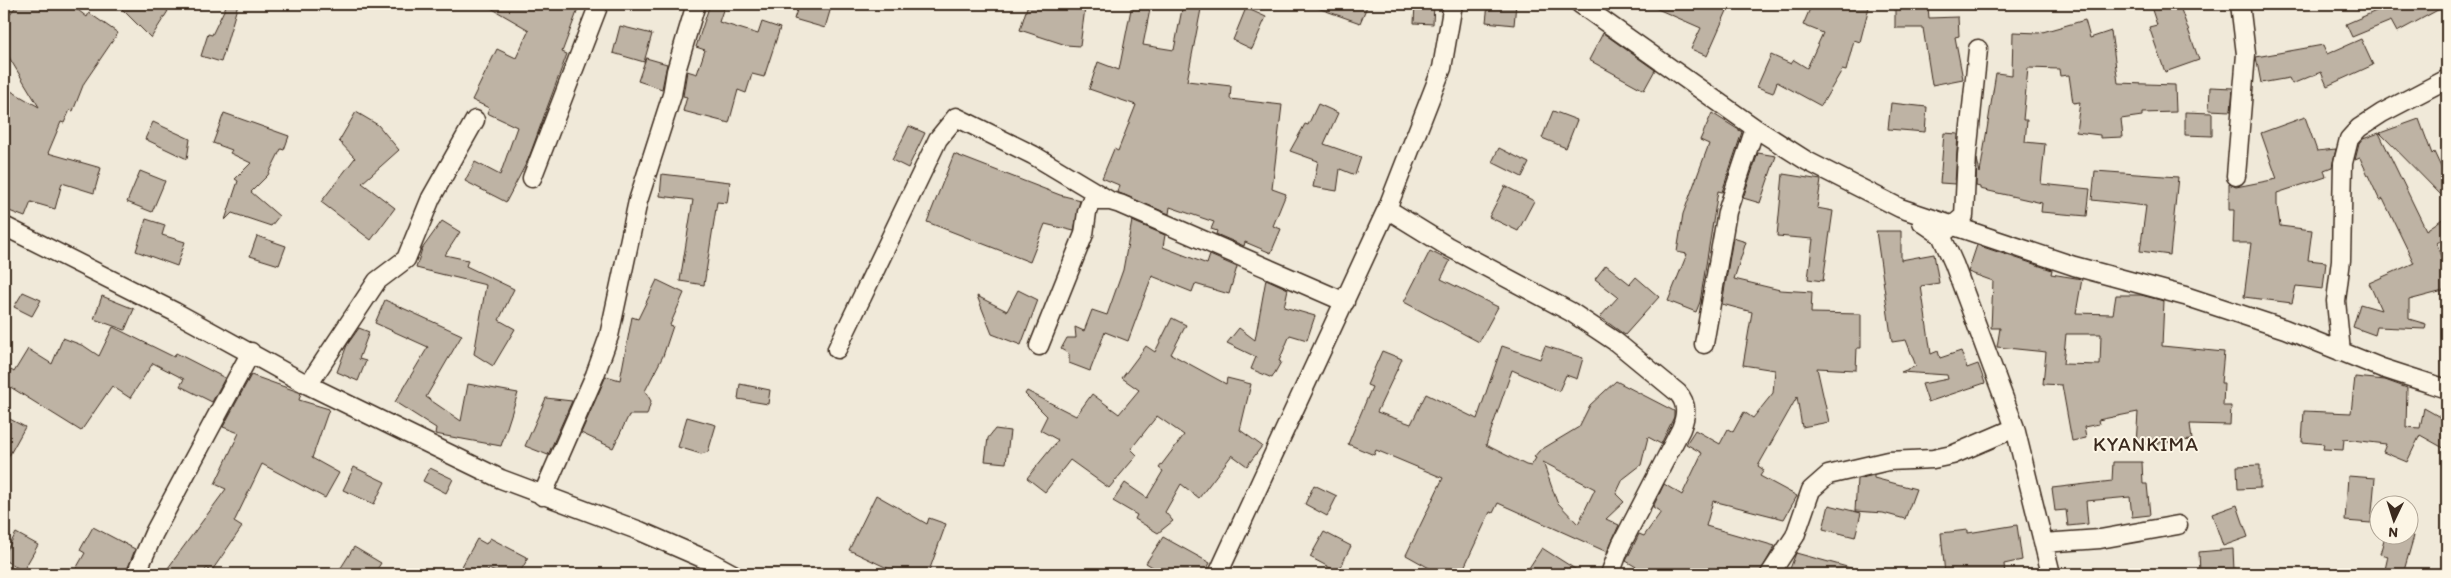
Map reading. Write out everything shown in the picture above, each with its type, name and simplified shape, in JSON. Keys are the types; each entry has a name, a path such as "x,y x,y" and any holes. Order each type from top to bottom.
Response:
{"street":[{"path":"532,178 599,4"},
{"path":"542,496 595,375 609,336 638,201 672,95 676,71 696,4"},
{"path":"1218,574 1388,209 1442,68 1453,4"},
{"path":"1580,4 1755,128 1807,161 1946,231 2203,302 2285,329 2382,368 2447,389"},
{"path":"2236,176 2246,54 2240,4"},
{"path":"1946,231 1964,216 1967,155 1978,49"},
{"path":"2341,352 2336,300 2341,260 2343,163 2349,139 2359,128 2382,113 2447,79"},
{"path":"837,349 938,139 956,117 1033,155 1110,201 1344,302"},
{"path":"308,384 378,281 406,259 431,198 475,120"},
{"path":"1704,344 1727,212 1755,128"},
{"path":"1039,346 1084,234 1087,212 1091,202 1110,201"},
{"path":"1388,209 1447,246 1571,312 1616,342 1682,397 1686,410 1681,429 1621,545 1610,574"},
{"path":"4,226 251,352 308,384 501,479 542,496 640,531 707,560 733,574"},
{"path":"1946,231 1954,264 2015,428 2051,574"},
{"path":"136,574 154,533 251,352"},
{"path":"1770,574 1795,536 1811,490 1828,475 1888,461 1933,459 1952,455 2015,428"},
{"path":"2043,543 2100,539 2178,525"}],"building":[{"path":"18,4 70,4 87,17 89,13 118,33 84,83 73,111 70,110 64,123 61,122 48,153 101,168 94,193 62,183 55,209 31,202 25,217 4,209 4,87 39,107 4,49 4,14 9,15"},
{"path":"117,4 156,4 168,11 151,38"},
{"path":"227,4 238,4 221,62 201,56 208,34 212,35"},
{"path":"484,4 580,4 562,52 567,54 528,160 506,202 465,181 475,162 500,175 517,127 487,113 489,108 472,100 497,49 516,58 529,30"},
{"path":"710,4 725,4 719,22 758,34 762,22 780,28 764,77 752,74 746,93 738,90 729,123 683,111 687,97 683,96 687,71 697,74 705,50 696,47"},
{"path":"799,4 832,4 825,28 794,19"},
{"path":"1028,4 1062,4 1061,6 1085,8 1080,46 1066,45 1020,30"},
{"path":"1132,4 1151,4 1143,45 1174,50 1183,4 1202,4 1187,81 1231,86 1230,99 1282,105 1272,189 1286,194 1273,226 1281,229 1271,253 1245,242 1244,246 1216,234 1217,231 1211,229 1214,222 1170,207 1169,214 1117,192 1119,185 1102,178 1114,149 1118,151 1136,105 1089,89 1098,62 1119,70"},
{"path":"1313,4 1368,4 1360,23 1312,6"},
{"path":"1415,4 1434,4 1433,24 1414,23"},
{"path":"1488,4 1516,4 1514,25 1486,22"},
{"path":"1646,4 1730,4 1707,56 1691,49 1701,28"},
{"path":"1812,4 1843,4 1842,6 1869,7 1860,42 1854,40 1846,71 1842,70 1821,106 1777,82 1773,93 1757,87 1771,55 1791,64 1794,60 1807,68 1823,33 1803,25"},
{"path":"1895,4 1912,4 1912,8 1928,7 1929,18 1958,17 1959,36 1955,37 1963,79 1932,85 1923,28 1895,28"},
{"path":"2150,4 2179,4 2199,60 2165,72 2149,27 2157,25"},
{"path":"2381,4 2447,5 2397,32 2391,21 2352,37 2346,24 2383,8"},
{"path":"1246,8 1266,17 1252,49 1233,40"},
{"path":"2085,20 2090,38 2111,31 2118,83 2175,85 2176,112 2142,113 2142,116 2121,119 2123,137 2100,138 2100,135 2076,132 2080,102 2073,103 2069,75 2060,76 2059,69 2028,68 2023,120 2027,120 2025,142 2045,144 2041,184 2090,189 2087,216 2041,212 2042,203 1980,189 1980,187 1976,186 1977,159 1980,173 1996,73 2012,75 2013,32 2039,33"},
{"path":"620,26 652,34 644,62 613,53"},
{"path":"1603,33 1655,70 1644,90 1589,60"},
{"path":"2361,39 2373,65 2327,86 2321,72 2292,84 2289,78 2261,83 2256,57 2323,45 2327,54"},
{"path":"646,58 667,64 662,89 638,81"},
{"path":"2210,87 2233,88 2231,111 2209,110"},
{"path":"1891,103 1927,107 1925,132 1888,129"},
{"path":"1318,104 1338,113 1324,144 1361,157 1355,175 1340,169 1337,191 1313,187 1318,161 1290,151 1305,124 1308,125"},
{"path":"1553,111 1577,120 1566,148 1542,138"},
{"path":"356,112 378,125 399,150 362,183 395,208 371,240 321,202 355,158 339,141"},
{"path":"2185,112 2212,113 2212,136 2185,135"},
{"path":"224,113 289,136 284,150 281,149 268,175 251,192 279,216 271,226 232,213 225,220 238,181 235,179 251,163 230,153 232,150 213,143"},
{"path":"1712,113 1742,132 1722,192 1718,191 1700,302 1696,312 1668,301 1687,254 1677,252 1683,214 1709,144 1700,140"},
{"path":"2305,117 2317,151 2336,149 2332,167 2324,170 2326,177 2277,193 2277,205 2280,226 2312,230 2308,260 2326,262 2323,289 2296,286 2292,303 2244,297 2251,243 2233,243 2234,210 2229,210 2229,184 2236,187 2277,179 2261,133"},
{"path":"2419,119 2432,154 2434,152 2447,180 2447,201 2380,133"},
{"path":"153,122 190,139 187,159 145,139"},
{"path":"909,126 925,133 908,168 892,160"},
{"path":"1944,133 1958,134 1955,184 1940,183"},
{"path":"2379,133 2426,230 2447,216 2447,236 2437,243 2447,279 2447,290 2409,300 2409,319 2426,324 2425,329 2377,327 2375,335 2353,327 2360,304 2381,310 2369,283 2414,263 2383,199 2380,201 2360,158 2355,160 2359,144 2363,139"},
{"path":"1499,148 1529,163 1522,177 1492,162"},
{"path":"1758,153 1776,156 1760,203 1743,198"},
{"path":"954,154 1060,195 1080,200 1074,231 1045,224 1030,262 927,222"},
{"path":"140,171 165,181 152,212 127,202"},
{"path":"2095,171 2178,177 2170,255 2140,251 2146,206 2092,200"},
{"path":"662,174 730,182 727,203 717,202 704,285 680,281 693,200 660,196"},
{"path":"1783,174 1821,180 1817,208 1833,211 1823,281 1808,279 1813,239 1777,236"},
{"path":"1505,186 1534,201 1518,231 1489,217"},
{"path":"146,219 165,225 162,235 185,242 177,266 136,251"},
{"path":"442,221 460,232 445,255 468,260 466,266 514,289 499,320 515,329 493,366 474,354 486,285 416,268 422,249"},
{"path":"1132,221 1165,235 1163,247 1207,264 1210,255 1237,267 1229,294 1195,284 1192,292 1152,276 1128,341 1105,332 1090,371 1069,363 1069,354 1061,349 1067,338 1076,338 1075,327 1084,331 1092,310 1107,315 1123,270"},
{"path":"1876,231 1901,231 1901,260 1934,254 1939,283 1921,286 1931,354 1938,351 1940,358 1961,351 1967,368 1978,364 1985,383 1928,402 1922,384 1948,379 1947,375 1901,372 1916,366 1906,340 1892,342"},
{"path":"257,236 286,246 279,265 250,256"},
{"path":"1733,238 1746,242 1734,279 1780,290 1812,292 1811,313 1861,314 1861,348 1857,348 1856,370 1817,368 1829,422 1802,427 1797,397 1758,466 1764,470 1760,476 1797,496 1784,519 1713,501 1706,526 1775,546 1759,574 1648,574 1626,561 1639,534 1644,536 1661,512 1653,507 1664,484 1682,495 1702,453 1686,444 1695,430 1720,444 1728,429 1733,432 1744,412 1753,418 1773,393 1775,370 1743,365 1752,312 1722,304"},
{"path":"1977,245 2052,270 2051,274 2082,279 2076,313 2113,314 2116,295 2141,295 2164,301 2162,346 2224,352 2221,383 2224,383 2223,406 2231,406 2230,425 2190,424 2192,440 2136,445 2138,412 2098,420 2099,424 2084,427 2086,438 2072,441 2062,385 2043,384 2046,352 1997,347 2000,328 1991,328 1993,281 1968,272","holes":["2066,334 2101,334 2100,365 2063,364"]},
{"path":"1430,251 1450,261 1441,279 1498,307 1479,342 1404,302"},
{"path":"1606,265 1630,284 1636,277 1659,297 1625,335 1600,317 1618,297 1595,279"},
{"path":"1266,279 1288,289 1284,307 1315,316 1307,340 1290,335 1279,361 1281,362 1272,378 1251,369 1256,357 1227,343 1239,328 1255,340"},
{"path":"657,280 684,293 670,325 673,326 663,356 645,391 651,401 647,415 629,415 613,448 581,433 606,376 620,380 632,317 638,319"},
{"path":"1018,290 1038,300 1021,345 992,334 977,296 1007,311"},
{"path":"23,292 41,300 32,316 14,307"},
{"path":"102,296 134,309 125,330 94,319"},
{"path":"385,300 462,335 426,397 461,421 468,384 518,393 501,446 435,434 436,428 395,402 428,347 375,323"},
{"path":"1172,318 1186,325 1171,354 1226,384 1227,378 1251,384 1240,430 1262,446 1247,466 1232,455 1199,498 1181,484 1165,512 1173,521 1158,533 1135,519 1137,515 1113,501 1125,483 1147,498 1163,471 1159,468 1184,435 1157,416 1131,449 1137,455 1109,488 1070,460 1045,492 1027,478 1058,440 1040,430 1047,416 1025,394 1027,391 1076,416 1092,394 1119,414 1139,390 1122,378 1146,346 1155,352"},
{"path":"113,327 174,357 176,353 225,378 212,402 180,386 184,379 153,363 130,398 112,386 81,431 4,383 11,370 14,372 28,349 52,364 63,338 84,346 99,356"},
{"path":"359,328 369,332 359,359 366,361 358,381 337,372 347,345"},
{"path":"1502,346 1540,359 1545,346 1583,358 1577,379 1566,375 1559,391 1512,370 1486,445 1526,465 1531,466 1536,458 1534,457 1539,451 1579,427 1590,405 1616,381 1674,411 1674,417 1661,444 1648,437 1641,465 1623,479 1616,494 1624,502 1606,519 1619,525 1607,552 1498,503 1493,513 1490,512 1461,574 1440,574 1406,555 1443,478 1376,450 1374,455 1348,444 1372,387 1367,385 1382,351 1402,359 1377,412 1411,424 1426,394 1477,419","holes":["1543,462 1595,489 1578,524 1557,502"]},
{"path":"251,375 301,393 299,400 329,409 312,458 339,473 325,498 262,464 234,522 242,527 211,572 207,568 202,574 177,574 168,568 226,489 215,484 239,433 223,427"},
{"path":"2355,377 2385,380 2407,388 2406,427 2420,428 2424,408 2447,421 2447,450 2420,435 2407,462 2383,452 2386,444 2344,439 2343,450 2323,449 2324,444 2302,442 2304,411 2351,413"},
{"path":"740,384 770,390 768,404 738,399"},
{"path":"546,398 572,401 548,455 525,446"},
{"path":"4,416 25,427 4,465"},
{"path":"687,417 716,425 708,452 701,454 678,447"},
{"path":"995,429 1010,431 1006,463 985,461 988,438"},
{"path":"2113,462 2142,462 2143,484 2147,484 2150,515 2132,517 2130,497 2086,501 2088,524 2068,526 2066,510 2055,511 2052,488 2112,481"},
{"path":"2260,465 2260,488 2238,489 2237,466"},
{"path":"354,467 385,482 374,504 343,490"},
{"path":"430,468 453,479 446,493 423,481"},
{"path":"1874,475 1874,478 1916,489 1905,519 1883,513 1855,511 1857,479"},
{"path":"2348,476 2375,478 2373,496 2368,496 2368,523 2345,521"},
{"path":"1314,485 1337,496 1327,516 1305,504"},
{"path":"876,495 927,524 929,518 946,524 928,574 900,574 849,550"},
{"path":"1829,505 1861,513 1855,537 1823,529"},
{"path":"2237,505 2248,537 2223,546 2212,514"},
{"path":"2017,525 2022,560 2004,564 2005,574 1945,574 1941,533 1968,530 1968,533"},
{"path":"93,527 135,549 126,574 73,574 85,553 80,550"},
{"path":"1324,532 1351,546 1338,572 1310,557"},
{"path":"16,533 38,545 23,571 4,560 4,555"},
{"path":"1163,537 1210,563 1204,574 1164,574 1146,563"},
{"path":"490,538 528,558 519,574 499,574 489,569 486,574 473,574 461,568 477,539 486,544"},
{"path":"2382,546 2411,546 2403,574 2384,574 2388,556 2380,554"},
{"path":"354,547 381,563 374,574 337,574"},
{"path":"1542,548 1583,574 1525,574"},
{"path":"2233,549 2234,570 2200,572 2199,552"},
{"path":"1796,553 1858,570 1857,574 1788,574"}],"district":[{"name":"KYANKIMA","path":"2146,444"}]}
